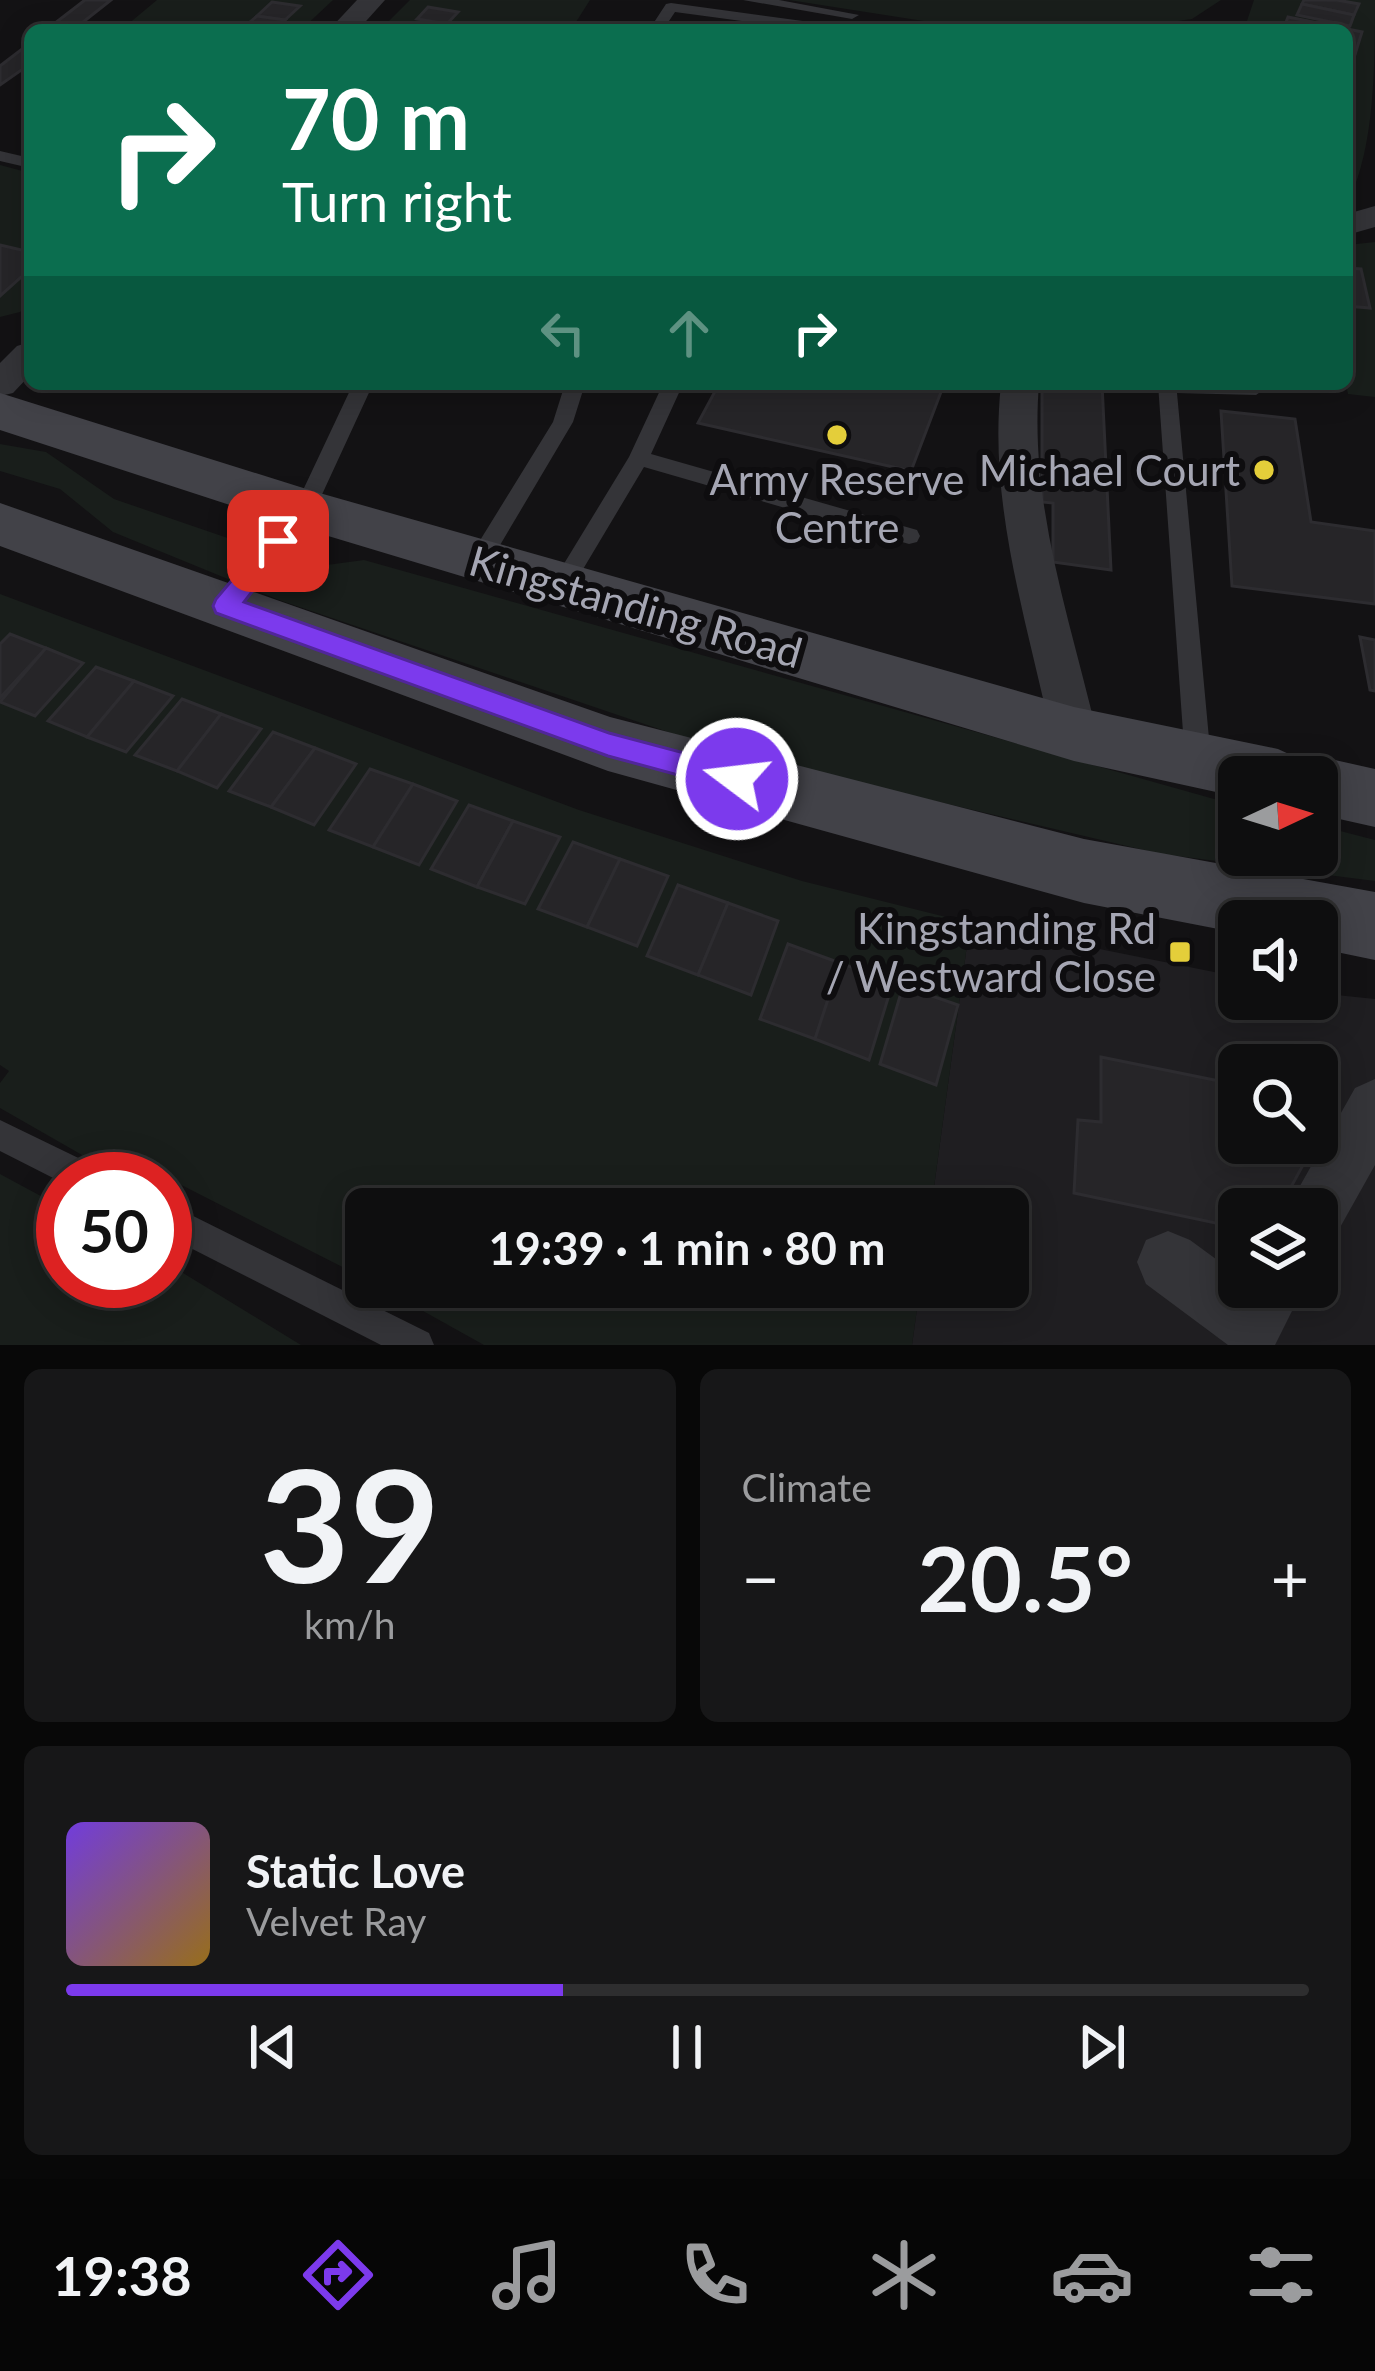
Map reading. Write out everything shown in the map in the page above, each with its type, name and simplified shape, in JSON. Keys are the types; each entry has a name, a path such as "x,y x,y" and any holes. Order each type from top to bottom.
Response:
{"main road":[{"name":"Kingstanding Road","path":"0,411 304,509 1074,734 1218,764"},
{"path":"0,524 608,744 1084,871 1375,926"},
{"path":"1338,789 1375,797"}],"street":[{"path":"350,24 372,0"},
{"path":"0,384 24,360"},
{"path":"1019,390 1015,413 1030,556 1074,734"},
{"path":"1330,1188 1375,1108"},
{"path":"1168,1262 1218,1299"},
{"path":"1230,1308 1252,1324 1261,1308"}],"lane":[{"path":"751,0 852,15"},
{"path":"660,24 671,7 796,24"},
{"path":"226,606 304,509 360,390"},
{"path":"478,560 563,422 573,390"},
{"path":"562,585 639,458 670,390"},
{"path":"1167,390 1198,760"},
{"path":"639,458 909,536"},
{"path":"0,1135 36,1153"},
{"path":"192,1232 417,1345"}],"shaded area":[{"path":"157,0 333,0 307,24 128,24"},
{"path":"410,0 590,0 575,24 386,24"},
{"path":"789,0 1221,0 1192,19 1158,24 943,24"},
{"path":"1254,0 1375,0 1368,131 1353,189 1353,24 1246,24"},
{"path":"0,165 24,171 24,308 0,317"},
{"path":"1375,242 1375,397 1348,394 1347,390 1353,390 1353,244"},
{"path":"0,444 46,452 114,499 312,567 364,560 1218,800 1218,861 1161,854 727,752 279,600 113,532 60,489 0,471"},
{"path":"0,594 579,810 802,881 970,923 934,1188 345,1188 345,1268 192,1190 192,1152 77,1152 0,1108 0,1083 9,1071 0,1065"},
{"path":"1338,830 1375,840 1375,881 1335,876"},
{"path":"970,923 1218,973 1218,1020 1338,1020 1338,995 1375,999 1375,1345 912,1345 917,1308 1029,1308 1029,1188 934,1188"},
{"path":"0,1174 36,1193 36,1308 192,1308 192,1278 301,1345 0,1345"},
{"path":"418,1308 917,1308 912,1345 484,1345"}],"building":[{"path":"85,0 111,0 81,24 54,24"},
{"path":"1304,0 1359,4 1354,15 1302,4"},
{"path":"272,2 300,6 285,20 257,16"},
{"path":"1302,4 1354,15 1351,24 1340,24 1297,15"},
{"path":"428,7 458,12 447,24 417,19"},
{"path":"257,16 285,20 281,24 248,24"},
{"path":"1288,17 1323,24 1285,24"},
{"path":"1353,30 1362,32 1353,61"},
{"path":"24,48 24,68 0,85 0,66"},
{"path":"0,245 24,251 24,274 0,296"},
{"path":"1353,268 1361,269 1370,308 1353,307"},
{"name":"Army Reserve Centre","path":"716,390 942,390 911,471 698,423"},
{"path":"1042,390 1102,390 1111,570 1053,562 1053,503 1042,502"},
{"name":"Michael Court","path":"1221,411 1295,419 1311,522 1375,531 1375,604 1232,586"},
{"path":"10,634 46,648 0,698 0,644"},
{"path":"1360,637 1375,640 1375,691 1370,690"},
{"path":"46,648 83,663 35,716 0,702"},
{"path":"96,667 134,681 87,737 48,721"},
{"path":"134,681 173,696 126,752 87,737"},
{"path":"182,699 221,714 177,771 135,755"},
{"path":"221,714 261,729 217,788 177,771"},
{"path":"273,732 315,748 271,807 229,791"},
{"path":"315,748 356,764 314,825 271,807"},
{"path":"370,769 413,784 373,847 329,830"},
{"path":"413,784 457,801 419,865 373,847"},
{"path":"469,805 513,821 477,887 431,869"},
{"path":"513,821 560,837 525,904 477,887"},
{"path":"573,842 620,859 587,927 538,909"},
{"path":"620,859 668,876 637,946 587,927"},
{"path":"678,885 728,903 698,975 647,956"},
{"path":"728,903 778,921 751,995 698,975"},
{"path":"788,944 840,963 815,1039 760,1019"},
{"path":"840,963 893,982 869,1060 815,1039"},
{"path":"903,986 958,1005 936,1085 880,1064"},
{"path":"1101,1057 1218,1081 1218,1164 1304,1164 1290,1188 1218,1188 1218,1224 1074,1193 1078,1120 1101,1122"}],"place":[{"name":"Army Reserve Centre","path":"837,435"},
{"name":"Michael Court","path":"1264,470"},
{"name":"Kingstanding Rd / Westward Close","path":"1180,952"}],"route":[{"path":"278,541 226,606 608,744 737,779"}]}
